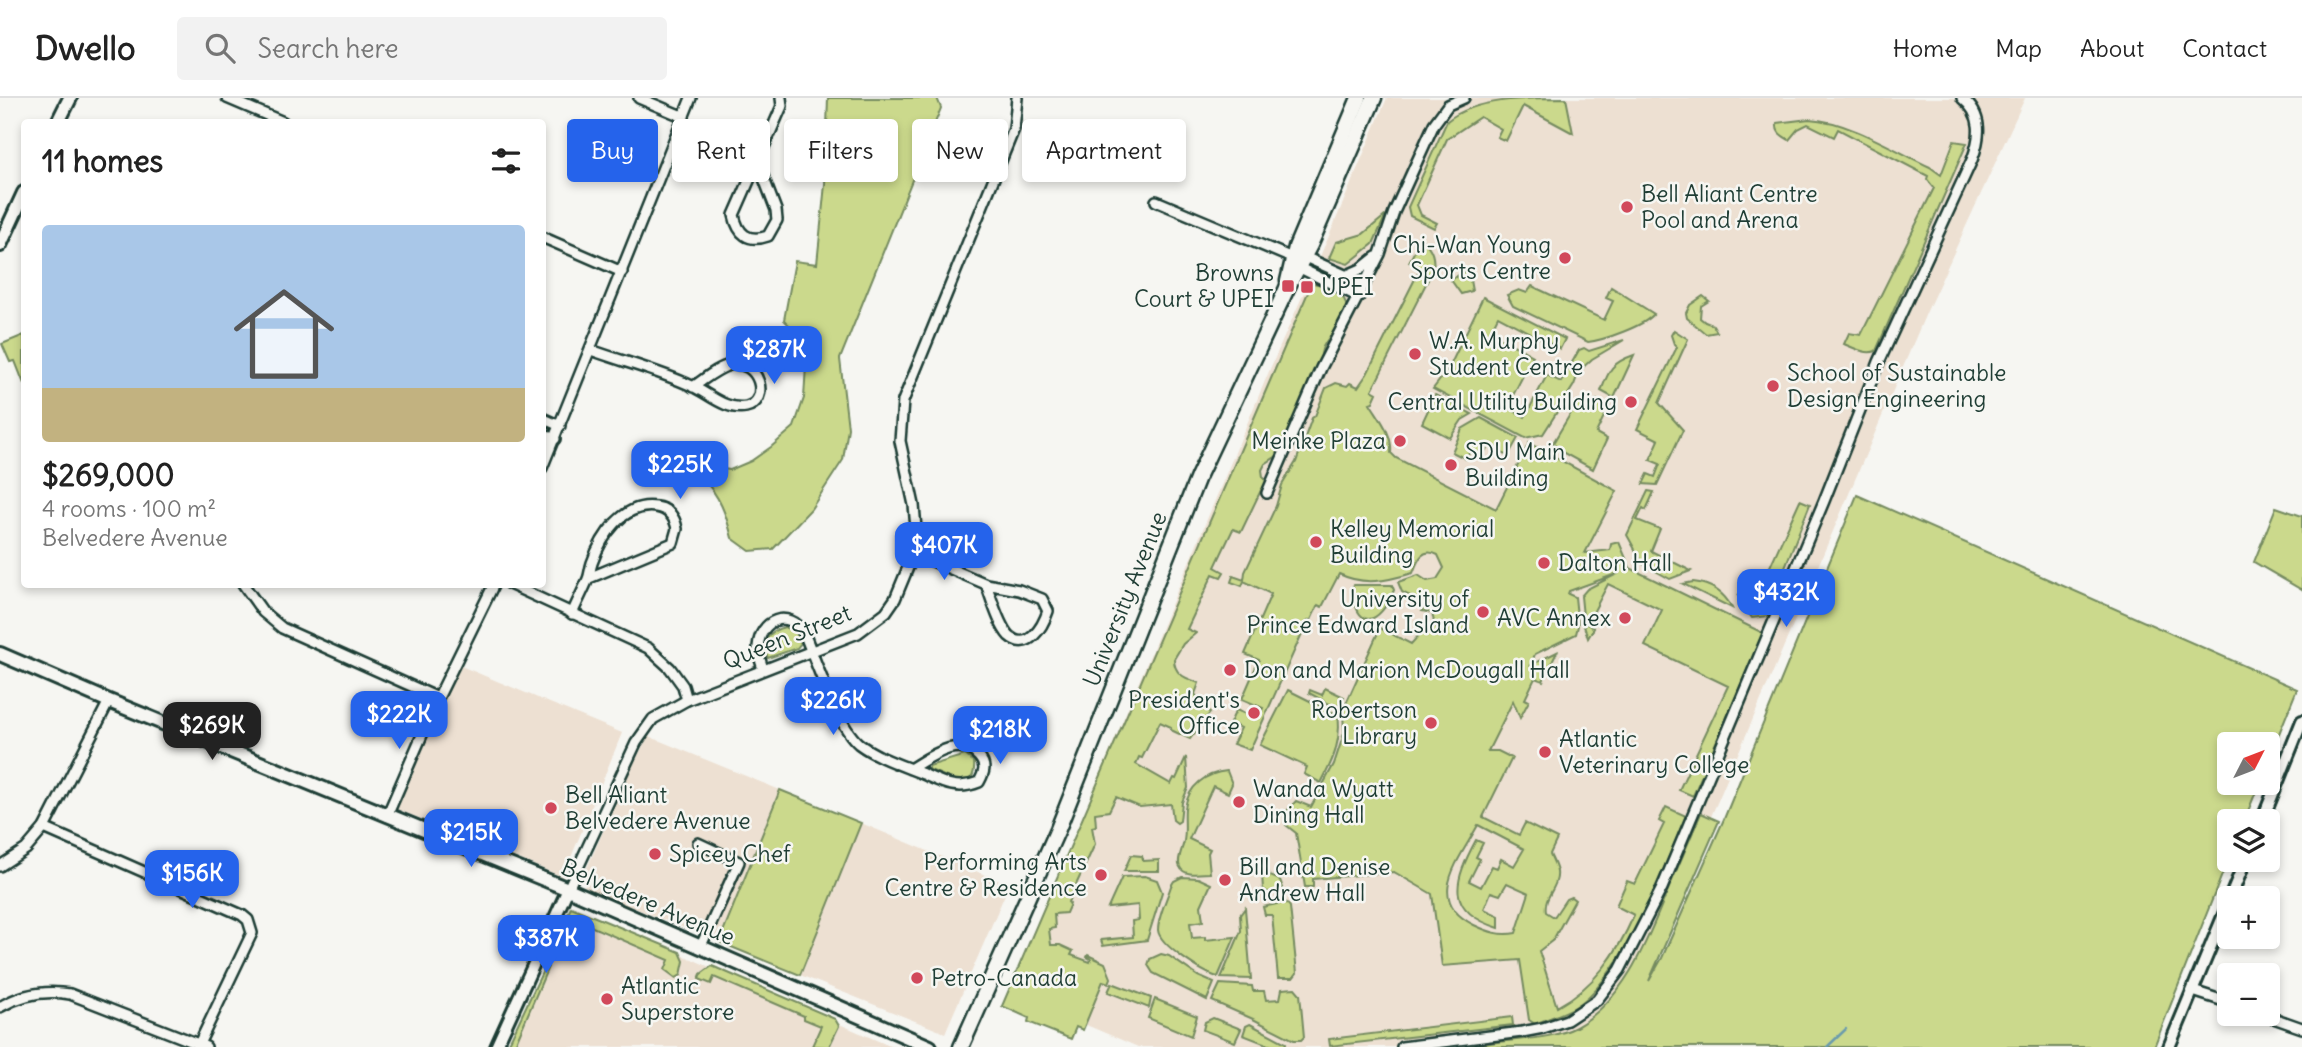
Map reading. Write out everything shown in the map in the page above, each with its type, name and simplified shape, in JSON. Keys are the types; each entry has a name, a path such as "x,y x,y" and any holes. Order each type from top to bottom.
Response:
{"main road":[{"path":"60,119 70,98"},
{"name":"University Avenue","path":"1299,261 1359,98"},
{"name":"University Avenue","path":"961,1047 1058,829 1198,477 1374,98"},
{"path":"0,245 21,204"},
{"name":"Belvedere Avenue","path":"0,654 568,890 930,1047"}],"street":[{"path":"227,98 276,119"},
{"path":"639,98 684,117"},
{"path":"546,459 691,98"},
{"path":"770,134 782,106 781,98"},
{"name":"Queen Street","path":"496,1047 636,743 653,719 687,700 858,633 886,612 895,599 914,553 916,529 914,505 900,441 903,401 1014,130 1017,98"},
{"path":"1267,493 1321,368 1380,254 1394,212 1434,124 1448,105 1464,98"},
{"path":"1402,1047 1444,1045 1544,1028 1567,1020 1597,1000 1620,970 1643,929 1825,502 1879,362 1972,160 1980,139 1979,126 1977,117 1962,98"},
{"path":"758,163 777,219 768,236 752,238 744,236 736,226 734,215 758,163"},
{"path":"1156,201 1299,261 1365,284"},
{"path":"546,239 622,271"},
{"path":"1345,276 1361,269 1380,254"},
{"path":"1299,261 1359,297"},
{"path":"591,350 693,387 710,398 732,406 745,408 754,403 760,392 760,381 755,372 744,365 732,365 693,387"},
{"path":"546,420 560,426"},
{"path":"546,435 555,439"},
{"path":"572,614 607,530 618,519 645,507 660,507 670,513 677,528 673,542 589,578"},
{"path":"914,553 986,584 1019,590 1042,599 1048,611 1044,624 1031,639 1021,641 1010,637 986,584"},
{"path":"246,588 263,612 282,628 438,698"},
{"path":"387,816 438,698 492,588"},
{"path":"517,588 648,648 670,668 683,686 687,700"},
{"path":"763,669 758,650 760,638 768,625 776,620 788,619 799,624 852,737 879,756 955,788 979,782 985,769 984,763 973,750 957,746 936,753 910,769"},
{"path":"0,866 26,849 44,828 108,701"},
{"path":"2267,809 2302,721"},
{"path":"0,1007 19,998 48,990 70,994 202,1045 252,933 248,920 242,915 44,828"},
{"path":"698,844 739,862 700,948"},
{"path":"2169,1047 2217,931"},
{"path":"2193,990 2217,998"},
{"path":"2280,1020 2302,1028"}],"shaded area":[{"name":"University of Prince Edward Island","path":"1387,98 2025,98 1927,311 1717,803 1616,1027 1604,1047 1138,1047 1009,992 1270,369"},
{"path":"456,664 622,733 563,877 397,809"},
{"path":"648,736 780,790 719,942 585,888 583,877"},
{"path":"861,823 1009,885 945,1033 800,975"},
{"path":"573,907 892,1047 508,1047"}],"green space":[{"path":"828,98 937,98 941,108 937,119 912,119 912,180 840,359 848,428 843,460 811,509 773,549 750,551 732,538 722,506 702,478 703,466 730,470 751,461 794,427 804,398 806,365 803,339 784,320 795,261 817,264 825,182 898,182 898,119 827,119"},
{"path":"1566,98 1573,133 1523,106 1506,141 1497,137 1501,129 1480,117 1447,139 1417,205 1421,215 1437,223 1434,228 1410,216 1408,207 1447,121 1472,108 1502,101"},
{"path":"1809,119 1855,131 1930,167 1941,175 1954,141 1967,143 1876,351 1864,352 1844,344 1849,333 1861,335 1934,188 1927,179 1928,176 1838,129 1834,137 1808,124 1798,129 1789,140 1777,129 1777,123"},
{"path":"1386,215 1373,244 1348,264 1329,258 1336,242 1363,234"},
{"path":"1421,239 1432,253 1433,270 1372,390 1377,393 1370,403 1388,433 1391,453 1496,509 1529,443 1617,491 1585,553 1610,550 1611,544 1619,542 1630,568 1763,633 1693,796 1679,790 1728,686 1645,646 1662,610 1608,584 1587,624 1594,628 1588,638 1581,596 1587,589 1619,573 1569,591 1568,594 1575,597 1578,626 1576,634 1535,654 1531,665 1557,652 1543,681 1535,678 1525,699 1529,701 1520,718 1513,701 1488,751 1498,751 1512,758 1483,817 1519,835 1525,823 1557,839 1550,854 1557,877 1546,912 1554,917 1566,899 1571,897 1575,900 1553,940 1539,951 1557,1007 1594,979 1620,943 1634,915 1616,906 1627,881 1635,884 1664,824 1659,821 1666,807 1686,816 1640,920 1609,973 1592,993 1575,1007 1535,1024 1529,1020 1520,960 1442,966 1432,894 1394,872 1313,879 1313,887 1305,887 1296,833 1286,825 1287,811 1296,801 1311,807 1334,764 1344,733 1343,710 1380,628 1411,644 1420,634 1435,626 1432,613 1422,611 1425,604 1402,592 1398,582 1418,575 1427,581 1437,579 1444,568 1438,555 1424,554 1413,573 1384,580 1357,580 1339,574 1322,607 1318,605 1311,620 1308,620 1250,750 1233,744 1241,728 1230,723 1236,710 1258,719 1263,708 1242,699 1259,660 1245,654 1271,594 1244,581 1242,586 1231,582 1233,576 1244,580 1245,572 1276,506 1282,485 1296,462 1326,388 1336,383 1347,386 1350,383 1358,387 1367,374 1420,269 1409,262","holes":["1478,825 1524,849 1514,866 1501,859 1497,868 1492,866 1481,887 1469,881 1480,859 1476,857 1483,843 1476,840 1459,881 1462,903 1469,913 1499,928 1499,916 1484,909 1491,892 1500,895 1507,883 1529,893 1516,933 1490,931 1459,915 1451,904 1448,891 1450,878"]},
{"path":"1468,269 1472,291 1461,294 1451,280"},
{"path":"1312,283 1338,293 1344,299 1346,312 1323,347 1320,361 1283,452 1265,464 1262,470 1263,477 1271,486 1267,493 1261,490 1241,532 1233,529 1215,567 1224,572 1221,577 1213,574 1187,629 1196,633 1183,644 1174,659 1178,672 1199,683 1195,694 1210,713 1190,739 1160,722 1142,758 1139,757 1136,764 1171,784 1186,757 1188,788 1182,802 1180,821 1177,823 1173,820 1171,804 1140,807 1116,797 1109,811 1095,813 1096,826 1092,827 1095,844 1068,902 1070,904 1066,913 1054,914 1055,928 1049,929 1051,945 1060,945 1073,951 1071,955 1090,962 1088,955 1105,963 1111,978 1109,983 1103,981 1083,1030 1076,1027 1071,1039 1028,1022 1029,1018 1002,1006"},
{"path":"1532,286 1604,320 1613,301 1606,298 1611,287 1654,314 1623,332 1588,342 1513,306 1507,295 1519,290 1527,293"},
{"path":"1703,296 1709,301 1701,306 1700,318 1713,325 1717,332 1706,334 1687,318 1690,305"},
{"path":"1483,297 1565,339 1560,349 1498,316 1490,332 1533,356 1507,407 1525,417 1547,375 1561,382 1579,350 1584,348 1589,351 1624,340 1592,359 1579,371 1574,385 1543,434 1525,438 1433,389 1449,368"},
{"path":"1674,330 1688,339 1659,403 1683,430 1657,485 1643,484 1648,474 1655,477 1660,464 1650,460 1659,440 1637,429 1677,347 1671,335"},
{"path":"21,336 21,376 15,361 10,362 2,344"},
{"path":"1634,355 1614,398 1601,391 1612,368"},
{"path":"1435,395 1472,414 1462,420 1450,438 1422,423"},
{"path":"1596,400 1609,406 1596,433 1607,439 1593,469 1560,451 1553,443 1578,401 1590,408"},
{"path":"1481,418 1518,438 1508,456 1488,446 1482,457 1470,451 1466,459 1452,452 1462,429"},
{"path":"1648,491 1654,492 1646,510 1643,508 1637,520 1660,529 1651,551 1691,571 1670,579 1643,564 1627,535"},
{"path":"1857,495 2297,689 2280,732 2217,732 2217,795 2255,795 2249,809 2217,809 2217,872 2223,872 2154,1047 1470,1047 1565,1032 1593,1016 1607,1002 1620,987 1641,953 1701,813 1719,821 1649,981 1662,958 1724,819"},
{"path":"1800,500 1810,504 1779,582 1775,585 1772,584 1768,571"},
{"path":"2276,507 2302,516 2302,590 2254,562"},
{"path":"1693,582 1716,590 1732,608 1683,584"},
{"path":"1354,585 1392,585 1394,590 1382,611 1369,619 1358,612 1354,602"},
{"path":"1755,585 1777,597 1768,616 1752,618 1745,608 1750,604 1738,594 1748,598"},
{"path":"785,627 796,632 801,643 797,648 768,658 765,642 775,631"},
{"path":"1325,688 1344,697 1340,705 1333,706 1309,693 1310,690 1322,695"},
{"path":"1288,690 1338,715 1336,750 1321,783 1304,774 1307,767 1260,745"},
{"path":"965,755 974,762 974,770 971,778 962,784 928,769 929,766"},
{"path":"1227,771 1232,784 1228,793 1213,786 1189,839 1210,849 1210,873 1185,872 1179,861 1185,837 1187,800 1199,782"},
{"path":"780,790 861,823 800,975 719,942"},
{"path":"1131,855 1142,856 1143,861 1159,860 1159,871 1124,871"},
{"path":"1267,871 1270,876 1280,880 1283,888 1281,892 1267,892 1263,889 1262,874"},
{"path":"1145,876 1157,880 1162,892 1147,940 1103,946 1101,940 1133,937 1132,921 1139,920 1138,905 1108,908 1122,877"},
{"path":"1182,877 1198,878 1211,884 1201,906 1203,921 1190,923 1192,938 1205,937 1205,940 1235,937 1218,977 1173,950 1160,936 1158,925 1171,886"},
{"path":"1286,902 1290,907 1297,973 1293,978 1278,978 1272,915 1265,915 1263,907"},
{"path":"571,907 680,952 684,961 681,975 676,978 665,970 669,960 588,925 584,933 577,930 574,937 555,945"},
{"path":"1245,908 1251,979 1221,978 1241,931 1240,915"},
{"path":"1161,954 1214,983 1207,1000 1153,973 1148,965 1150,959"},
{"path":"545,966 548,967 514,1047 507,1047"},
{"path":"712,966 835,1019 839,1026 829,1047 812,1046 821,1026 804,1019 804,1016 714,977 711,984 699,979 701,974"},
{"path":"1112,983 1151,998 1149,1008 1108,992"},
{"path":"1220,984 1252,986 1253,991 1264,991 1266,1000 1280,999 1282,989 1295,988 1300,994 1304,1037 1294,1040 1212,1001"},
{"path":"1155,999 1197,1016 1191,1036 1148,1018"},
{"path":"1512,1017 1513,1025 1330,1046 1329,1039"},
{"path":"1213,1018 1241,1029 1235,1042 1203,1030 1205,1022"},
{"path":"1250,1024 1286,1043 1285,1047 1274,1047 1243,1035 1246,1026"}],"waterway":[{"path":"1827,1047 1846,1029"}],"place":[{"name":"Bell Aliant Centre Pool and Arena","path":"1627,207"},
{"name":"Chi-Wan Young Sports Centre","path":"1565,258"},
{"name":"Browns Court & UPEI","path":"1288,286"},
{"name":"UPEI","path":"1307,287"},
{"name":"W.A. Murphy Student Centre","path":"1415,354"},
{"name":"School of Sustainable Design Engineering","path":"1773,386"},
{"name":"Central Utility Building","path":"1631,402"},
{"name":"Meinke Plaza","path":"1400,441"},
{"name":"SDU Main Building","path":"1451,465"},
{"name":"Kelley Memorial Building","path":"1316,542"},
{"name":"Dalton Hall","path":"1544,563"},
{"name":"University of Prince Edward Island","path":"1483,612"},
{"name":"AVC Annex","path":"1625,618"},
{"name":"Don and Marion McDougall Hall","path":"1230,670"},
{"name":"President's Office","path":"1254,713"},
{"name":"Robertson Library","path":"1431,723"},
{"name":"Atlantic Veterinary College","path":"1545,752"},
{"name":"Wanda Wyatt Dining Hall","path":"1239,802"},
{"name":"Bell Aliant Belvedere Avenue","path":"551,808"},
{"name":"Spicey Chef","path":"655,854"},
{"name":"Performing Arts Centre & Residence","path":"1101,875"},
{"name":"Bill and Denise Andrew Hall","path":"1225,880"},
{"name":"Petro-Canada","path":"917,978"},
{"name":"Atlantic Superstore","path":"607,999"}]}
